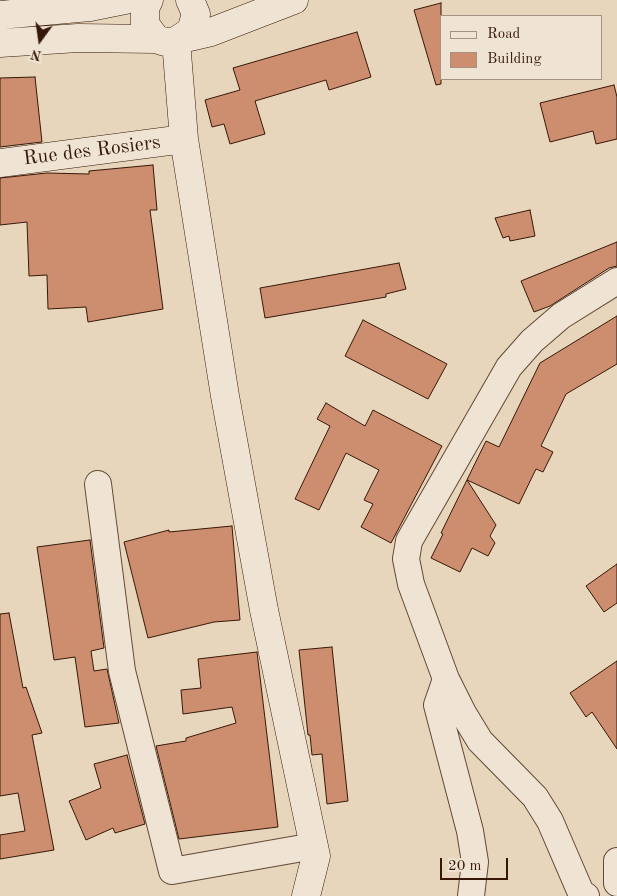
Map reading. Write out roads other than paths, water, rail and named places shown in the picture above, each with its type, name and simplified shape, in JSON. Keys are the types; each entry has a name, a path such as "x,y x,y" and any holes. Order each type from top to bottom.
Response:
{"street":[{"path":"0,15 90,7 125,0"},
{"path":"149,0 145,8 145,24 172,39"},
{"path":"172,39 195,24 194,7 190,0"},
{"path":"0,43 78,38 172,39 211,32 294,0"},
{"path":"172,39 184,139 225,396 264,610 316,856 306,896"},
{"name":"Rue des Rosiers","path":"0,163 184,139"},
{"path":"586,896 580,893 550,821 535,797 480,741 446,679 411,584 406,559 409,541 509,367 532,341 561,316 617,281"},
{"path":"98,484 122,671 172,871 314,846"},
{"path":"446,679 437,705 472,839 475,862 471,896"},
{"path":"617,860 617,883"}]}
